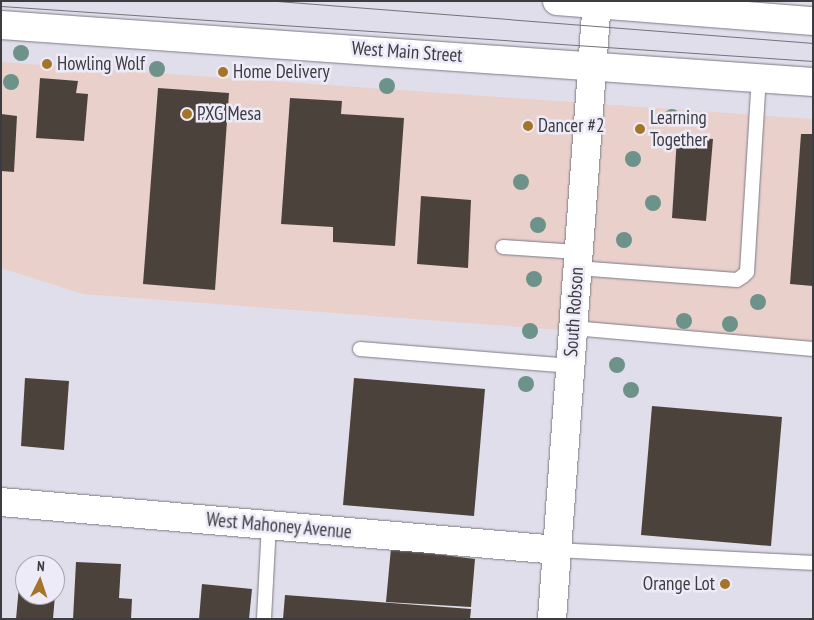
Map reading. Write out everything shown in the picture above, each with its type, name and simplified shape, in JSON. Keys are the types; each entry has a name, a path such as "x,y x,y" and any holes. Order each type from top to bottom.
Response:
{"street":[{"path":"557,1 813,21"},
{"name":"South Robson","path":"552,619 597,3"},
{"name":"West Main Street","path":"1,25 813,82"},
{"name":"West Mahoney Avenue","path":"1,502 557,550"}],"lane":[{"path":"503,247 578,260 736,280 743,276 746,272 759,78"},
{"path":"573,328 813,349"},
{"path":"360,349 570,366"},
{"path":"264,619 269,525"},
{"path":"557,550 813,563"}],"shaded area":[{"path":"1,62 813,119 813,349 83,294 1,268"}],"building":[{"path":"40,78 78,81 76,93 88,94 84,141 36,138"},
{"path":"158,88 229,93 215,290 143,284"},
{"path":"290,98 342,101 341,114 404,118 395,246 333,242 333,227 281,224"},
{"path":"1,114 17,116 14,172 1,171"},
{"path":"801,134 813,134 813,286 790,284"},
{"path":"677,137 713,139 706,221 672,218"},
{"path":"421,196 471,200 468,268 417,264"},
{"path":"25,378 69,381 64,450 21,446"},
{"path":"354,378 485,389 474,516 343,505"},
{"path":"652,406 782,417 771,546 641,535"},
{"path":"391,548 475,559 471,607 386,602"},
{"path":"76,562 121,564 119,598 132,599 131,619 73,619"},
{"path":"202,584 252,589 249,619 199,619"},
{"path":"285,595 471,609 470,619 283,619"},
{"path":"17,605 54,605 53,619 16,619"}],"tram line":[{"path":"277,1 813,43"},
{"path":"1,6 813,61"}],"place":[{"name":"Howling Wolf","path":"47,64"},
{"name":"Home Delivery","path":"223,72"},
{"name":"PXG Mesa","path":"187,114"},
{"name":"Dancer #2","path":"528,126"},
{"name":"Learning Together","path":"640,129"},
{"name":"Orange Lot","path":"725,584"}]}
